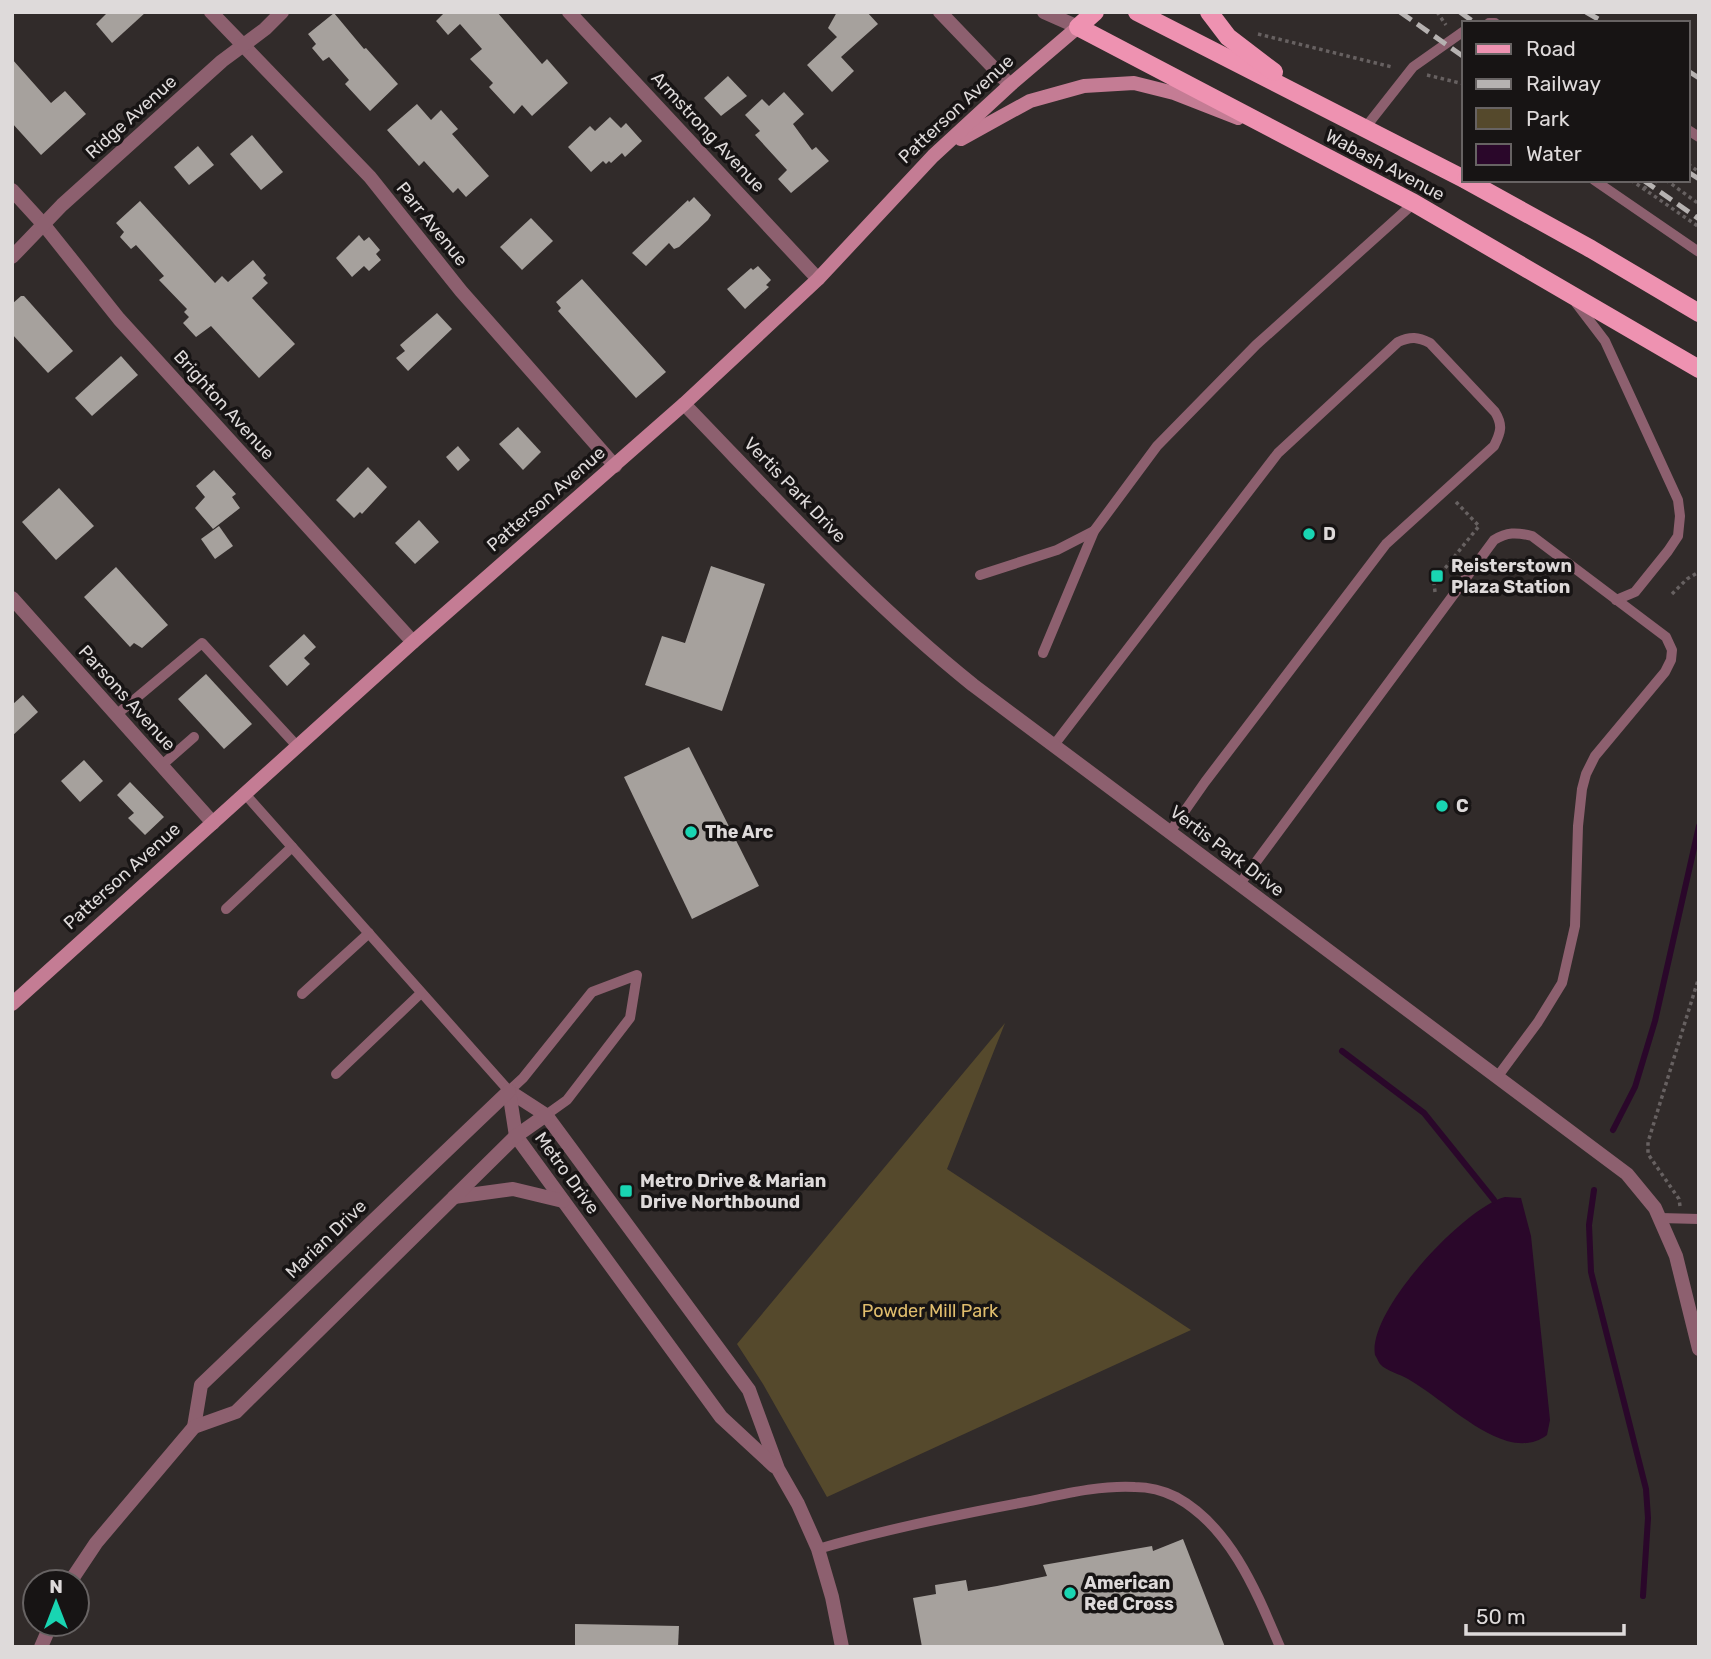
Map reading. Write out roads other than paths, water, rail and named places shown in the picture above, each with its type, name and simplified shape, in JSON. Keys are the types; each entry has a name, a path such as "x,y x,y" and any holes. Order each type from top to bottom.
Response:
{"main road":[{"name":"Patterson Avenue","path":"14,1000 412,642 684,404 818,279 933,156 1095,12"},
{"name":"Wabash Avenue","path":"1137,12 1462,175"},
{"path":"1209,12 1228,37 1319,105"},
{"name":"Wabash Avenue","path":"1078,27 1414,203 1699,369"},
{"path":"933,156 1030,101 1084,86 1134,83 1174,93 1304,144"},
{"name":"Wabash Avenue","path":"1474,182 1699,313"}],"street":[{"name":"Parr Avenue","path":"211,12 370,177 461,291 615,466"},
{"name":"Ridge Avenue","path":"12,257 92,178 222,61 282,12"},
{"name":"Armstrong Avenue","path":"569,12 818,279"},
{"path":"940,12 1010,85"},
{"name":"Wabash Avenue","path":"1044,12 1078,27"},
{"name":"Brighton Avenue","path":"12,190 120,319 412,642"},
{"name":"Vertis Park Drive","path":"684,404 848,572 933,653 1627,1174 1660,1218 1676,1256 1698,1342"},
{"name":"Parsons Avenue","path":"12,598 213,823"},
{"name":"Metro Drive","path":"509,1091 546,1115 749,1390 778,1469 798,1504 818,1549 842,1647"},
{"name":"Metro Drive","path":"509,1091 516,1136 721,1417 778,1469"},
{"name":"Marian Drive","path":"194,1427 201,1385 509,1091"},
{"path":"79,1568 96,1543 194,1427 236,1412 516,1136 546,1115"},
{"path":"454,1197 513,1189 563,1201"}],"lane":[{"path":"1366,128 1413,67 1462,32"},
{"path":"1597,182 1699,252"},
{"path":"1043,653 1094,531 1157,446 1256,345 1414,203"},
{"path":"1567,291 1605,341 1678,499 1678,536 1635,592 1616,600"},
{"path":"1054,745 1278,453 1398,342 1409,337 1421,338 1430,343 1495,412 1501,421 1501,433 1494,446 1386,544 1170,832"},
{"path":"980,575 1057,550 1094,531"},
{"path":"1239,885 1494,541 1505,533 1532,536 1666,637 1672,650 1665,672 1595,756 1586,774 1578,825 1574,926 1562,983 1538,1022 1498,1076"},
{"path":"116,715 202,643 297,746"},
{"path":"162,765 194,737"},
{"path":"245,794 509,1091 523,1078 592,992 637,975 630,1018 567,1100 546,1115"},
{"path":"226,909 292,847"},
{"path":"302,994 369,933"},
{"path":"336,1074 421,993"},
{"path":"1660,1218 1699,1219"},
{"path":"818,1549 913,1523 1076,1492 1136,1487 1156,1490 1175,1497 1205,1517 1255,1589 1280,1647"}],"water":[{"path":"1505,1197 1521,1198 1531,1236 1550,1420 1547,1435 1528,1443 1507,1441 1493,1436 1405,1377 1389,1371 1375,1355 1377,1336 1386,1313 1422,1263 1467,1220"}],"waterway":[{"path":"1613,1130 1635,1087 1655,1021 1699,826"},
{"path":"1342,1051 1424,1113 1494,1200"},
{"path":"1594,1190 1589,1225 1591,1272 1646,1489 1648,1518 1643,1596"}],"railway":[{"path":"1400,12 1462,56"},
{"path":"1460,12 1472,21"},
{"path":"1586,12 1602,21"},
{"path":"1690,72 1699,78"},
{"path":"1690,173 1699,179"},
{"path":"1646,182 1699,219"}],"place":[{"name":"D","path":"1309,534"},
{"name":"Reisterstown Plaza Station","path":"1437,576"},
{"name":"C","path":"1442,806"},
{"name":"The Arc","path":"691,832"},
{"name":"Metro Drive & Marian Drive Northbound","path":"626,1191"},
{"name":"American Red Cross","path":"1070,1593"}],"park label":[{"name":"Powder Mill Park","path":"930,1311"}]}
